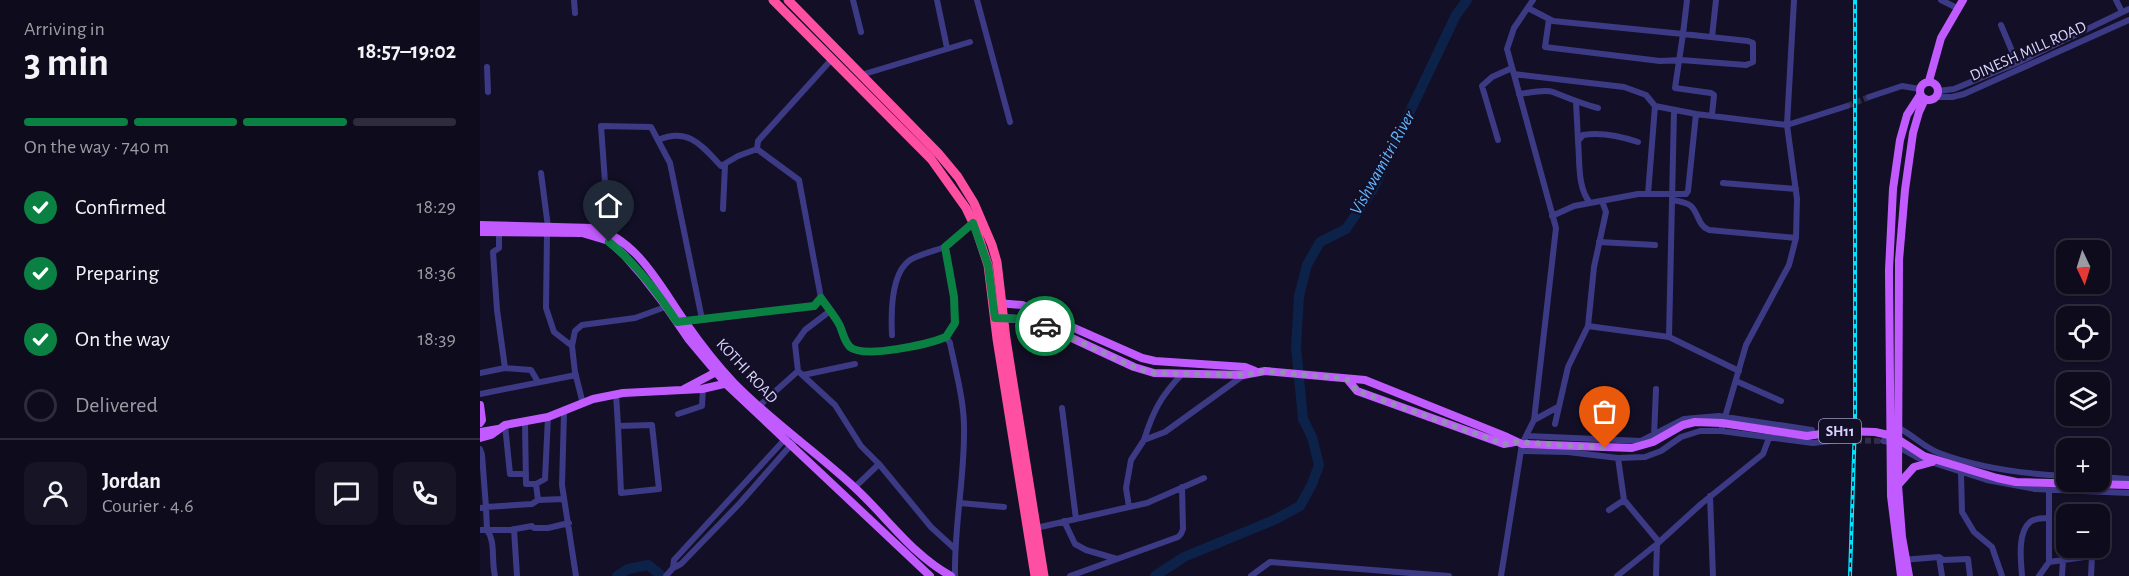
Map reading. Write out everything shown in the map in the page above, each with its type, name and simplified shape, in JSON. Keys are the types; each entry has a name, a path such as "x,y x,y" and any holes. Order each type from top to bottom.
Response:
{"highway":[{"path":"773,0 931,159 966,207 988,265 998,303"},
{"path":"788,0 938,153 958,177 974,203 997,262 999,318 1035,576"},
{"path":"999,318 1044,576"}],"main road":[{"path":"1929,81 1941,38 1963,0"},
{"path":"1909,576 1902,560 1891,496 1887,442 1894,425 1899,247 1913,133 1923,83 1929,81 1935,83 1938,94 1931,100 1922,94"},
{"path":"1901,576 1898,446 1894,425 1888,304 1893,189 1904,126 1911,106 1922,94"},
{"name":"KOTHI ROAD","path":"480,225 582,233 609,242 670,304"},
{"name":"KOTHI ROAD","path":"480,232 593,228 608,232 623,242 650,271 681,322 689,340 729,382 791,438 855,487 922,556 953,576"},
{"name":"SH11","path":"998,303 1022,305 1142,358 1155,361 1245,367 1261,371 1365,380 1507,436 1519,446 1632,448 1653,442 1683,425 1695,422 1722,423 1808,436 1841,430 1875,432 1893,436 1924,456 2016,482 2129,485"},
{"path":"999,318 1033,320 1142,370 1154,373 1245,374 1261,371"},
{"path":"682,389 719,370"},
{"path":"1348,380 1357,391 1504,444 1519,446"},
{"path":"480,432 564,413 593,399 616,394 703,388 729,382"},
{"name":"KOTHI ROAD","path":"729,382 759,406 930,576"},
{"path":"480,405 482,420 480,423"},
{"path":"480,438 491,435 502,427"},
{"path":"1898,485 1914,467 1932,462"}],"street":[{"path":"574,0 575,13"},
{"path":"853,0 861,32"},
{"path":"937,0 947,48"},
{"path":"977,0 1010,122"},
{"path":"1501,576 1519,446 1528,436 1534,420 1556,228 1507,49 1514,28 1533,0"},
{"path":"1687,0 1681,60 1675,88 1714,95 1712,115"},
{"path":"1712,37 1716,0"},
{"path":"1721,431 1746,345 1789,265 1796,238 1796,189 1787,125 1794,0"},
{"path":"1941,0 1957,8"},
{"path":"2116,0 2122,12"},
{"path":"1528,8 1553,21 1753,43 1753,62 1746,65 1650,60 1545,47 1549,19"},
{"name":"DINESH MILL ROAD","path":"1938,94 2017,63 2129,9"},
{"name":"DINESH MILL ROAD","path":"1938,94 1952,97 1964,94 2129,20"},
{"path":"2001,25 2017,63"},
{"path":"861,75 970,42"},
{"path":"757,149 759,141 832,59"},
{"path":"487,67 488,92"},
{"path":"1498,140 1482,86 1492,77 1513,71 1624,87 1646,95 1655,106 1674,110 1787,125 1847,106"},
{"path":"1869,97 1902,86 1922,94"},
{"path":"1519,94 1552,92 1598,108"},
{"path":"1576,102 1584,195 1590,203"},
{"path":"1648,194 1655,106"},
{"path":"1669,337 1674,110"},
{"path":"1672,197 1686,194 1688,191 1696,114"},
{"path":"609,242 601,126 651,127 670,163 702,319"},
{"path":"1578,141 1583,135 1592,134 1623,137 1638,142"},
{"path":"658,140 672,135 693,138 721,166 757,149"},
{"path":"757,149 799,180 821,298 840,325 846,342 852,349 871,353 913,347 946,337 955,323 950,265 945,247"},
{"path":"723,209 725,165"},
{"path":"541,173 548,230 546,308 555,333 572,346"},
{"path":"1723,183 1796,189"},
{"path":"1552,216 1574,206 1648,194 1672,197 1688,204 1704,228 1709,230 1796,238"},
{"path":"1555,424 1568,367 1588,326 1594,267 1606,212 1602,201"},
{"path":"892,335 891,309 903,267 908,261 945,247 973,223"},
{"path":"499,232 499,248 493,252 497,310 505,368"},
{"path":"1599,242 1655,245"},
{"path":"681,322 814,306 821,298"},
{"path":"583,404 572,346 574,331 582,325 634,318 670,304"},
{"path":"830,311 805,330 795,344 800,373 835,405 861,446 879,464 931,527 954,548"},
{"path":"1588,326 1669,337 1739,371"},
{"path":"946,337 950,343 962,397 964,433 953,576"},
{"path":"759,406 800,373 855,364"},
{"path":"480,373 505,368 531,370 538,382"},
{"path":"1129,507 1125,488 1131,460 1144,440 1153,412 1169,387 1182,374"},
{"path":"1144,440 1165,432 1245,374"},
{"path":"480,394 576,375"},
{"path":"1736,381 1780,400"},
{"path":"678,414 702,406 703,388"},
{"path":"1654,436 1656,389"},
{"path":"616,394 621,493 659,489 652,425 618,426"},
{"path":"1534,420 1558,407"},
{"path":"1062,408 1076,519"},
{"path":"564,413 562,485 576,576"},
{"path":"525,422 526,484 536,484 545,479 548,417"},
{"path":"1528,436 1641,441 1691,417 1725,417 1812,430"},
{"path":"1894,425 1933,450 1974,463 2028,474 2056,475"},
{"path":"502,427 510,474 526,474"},
{"path":"1519,446 1618,458 1645,457 1661,451 1681,437 1700,431 1721,431 1813,443 1838,441"},
{"path":"666,576 673,568 681,564 740,503 791,438"},
{"path":"673,568 674,561 681,552 791,438"},
{"path":"1617,576 1763,454 1769,438"},
{"path":"1887,442 1918,458 1987,480 2049,490 2129,493"},
{"path":"480,449 484,530"},
{"path":"1618,458 1624,500 1658,543 1656,576"},
{"path":"855,487 879,464"},
{"path":"1961,473 1962,512 1974,532 1992,548 2002,576"},
{"path":"1036,528 1147,502 1204,478"},
{"path":"2110,478 2129,479"},
{"path":"536,484 538,501"},
{"path":"1070,576 1171,540 1181,534 1183,529 1182,487"},
{"path":"2039,576 2049,562 2049,490"},
{"path":"1710,496 1713,576"},
{"path":"483,508 564,499"},
{"path":"1609,510 1624,500"},
{"path":"960,502 1004,507"},
{"path":"2022,576 2021,551 2026,527 2035,520 2049,518"},
{"path":"1064,521 1075,544 1086,550 1117,559"},
{"path":"484,530 532,526 548,528 569,523"},
{"path":"514,529 517,576"},
{"path":"484,530 490,532 494,549 491,556 495,576"},
{"path":"2049,562 2092,556 2091,576"},
{"path":"1902,560 1939,557 1942,560 1968,559 1970,576"},
{"path":"1939,557 1942,576"},
{"path":"2062,576 2063,560"},
{"path":"1251,576 1270,562 1449,576"}],"waterway":[{"name":"Vishwamitri River","path":"1155,576 1184,557 1274,520 1300,506 1312,484 1319,465 1312,437 1303,419 1296,347 1299,296 1307,265 1320,242 1346,229 1372,191 1456,15 1467,0"},
{"path":"617,576 628,569 648,565 662,576"}],"tunnel":[{"path":"1847,106 1869,97"},
{"path":"1838,440 1883,441"}],"railway":[{"path":"1850,576 1855,423 1855,0"}],"way so far":[{"path":"1045,326 1134,367 1154,373 1244,375 1265,371 1339,378 1348,380 1357,391 1504,444 1515,442 1605,448"}],"route":[{"path":"609,242 644,278 677,322 814,306 821,298 840,325 846,342 852,349 871,353 913,347 946,337 955,323 950,265 945,247 973,223 988,265 995,318 1028,319 1045,326"}]}
